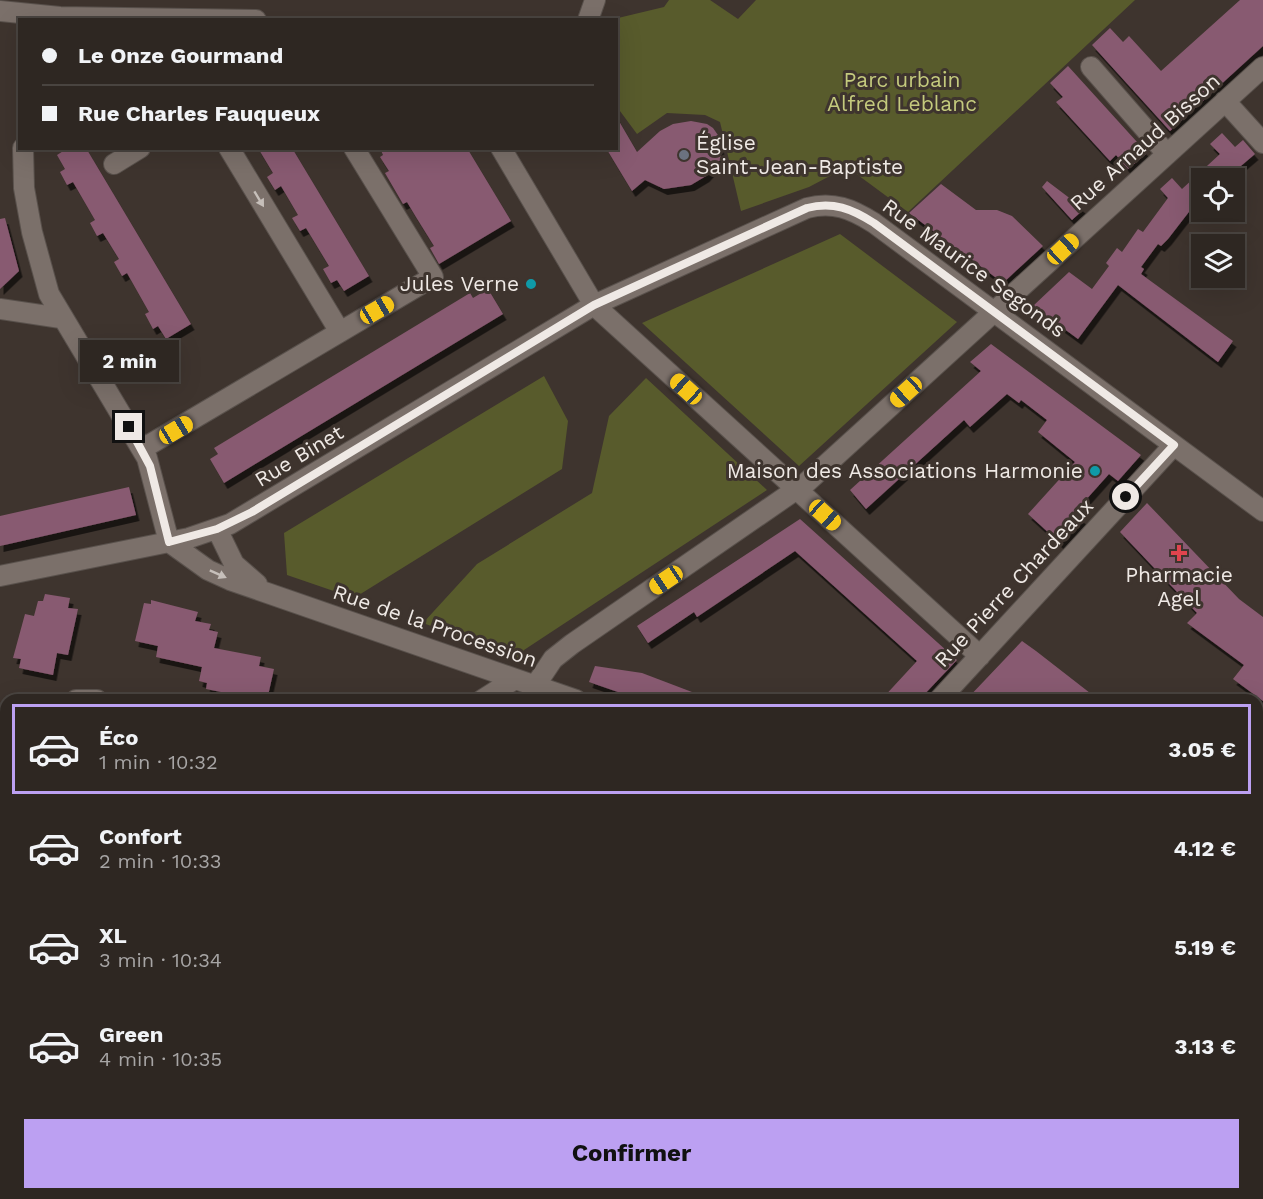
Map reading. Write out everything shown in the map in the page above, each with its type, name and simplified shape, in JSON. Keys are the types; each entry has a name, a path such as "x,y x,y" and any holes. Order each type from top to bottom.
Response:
{"street":[{"path":"589,18 595,0"},
{"path":"0,11 200,18"},
{"path":"1090,67 1167,154"},
{"name":"Rue Arnaud Bisson","path":"535,686 548,665 567,648 797,490 1263,67"},
{"path":"1225,101 1263,143"},
{"path":"23,150 24,188 32,232 47,288 61,318 142,449 154,479 169,542"},
{"path":"114,164 137,150"},
{"path":"230,150 340,332"},
{"path":"142,449 433,277 355,150"},
{"path":"502,150 594,305 980,656"},
{"name":"Rue Maurice Segonds","path":"594,305 800,211 825,205 845,207 863,216 1263,511"},
{"name":"Rue Binet","path":"0,576 169,542 217,529 252,512 594,305"},
{"path":"0,309 61,318"},
{"name":"Rue Pierre Chardeaux","path":"945,694 1174,445"},
{"name":"Rue de la Procession","path":"217,529 230,557 241,573 278,596"},
{"name":"Rue de la Procession","path":"169,542 208,570 558,694"},
{"path":"491,694 515,679"}],"green space":[{"name":"Parc urbain Alfred Leblanc","path":"669,0 710,0 738,19 756,0 1135,0 908,212 847,167 809,187 741,211 720,122 705,115 667,113 637,134 618,108 618,18 664,7"},
{"path":"840,234 957,322 799,466 642,323"},
{"path":"544,376 568,421 562,469 354,598 287,575 284,533"},
{"path":"646,378 767,490 524,650 521,659 423,623 477,564 592,493 609,416"}],"building":[{"path":"1240,0 1263,0 1263,46 1170,131 1092,45 1110,28 1123,42 1129,36 1161,71"},
{"path":"1068,66 1147,153 1128,169 1116,155 1110,161 1056,102 1063,97 1050,83"},
{"name":"Église Saint-Jean-Baptiste","path":"618,119 637,152 660,131 673,124 691,121 707,124 720,138 721,159 706,176 691,185 664,189 645,180 632,191 607,150 618,150"},
{"path":"1222,133 1235,147 1243,140 1255,154 1239,168 1205,168 1220,154 1210,144"},
{"path":"65,150 87,150 191,324 166,339 158,326 153,329 145,314 149,312 127,273 122,276 114,262 119,259 103,233 97,236 90,223 95,220 73,182 67,185 60,172 65,169 57,155"},
{"path":"259,150 293,150 369,276 344,291 337,280 331,283 323,269 329,266 306,228 300,231 292,218 298,215 281,186 275,190 267,177 273,173"},
{"path":"381,150 468,150 511,221 439,264 430,248 434,246 407,202 403,204 385,173 389,171 380,157 383,155"},
{"path":"1172,178 1182,189 1191,181 1191,209 1168,239 1161,246 1158,244 1141,267 1144,269 1141,274 1233,341 1218,362 1118,285 1078,339 1033,306 1069,272 1092,289 1109,266 1106,263 1117,248 1122,252 1138,229 1143,232 1168,198 1160,189"},
{"path":"1047,181 1084,209 1072,220 1042,187"},
{"path":"941,184 976,210 997,210 1012,216 1043,246 1003,283 909,213"},
{"path":"5,218 19,271 0,289 0,219"},
{"path":"488,289 503,314 224,483 210,459 218,454 214,448 470,293 473,298"},
{"path":"991,344 1141,455 1118,481 1109,474 1075,512 1083,519 1061,544 1028,514 1075,462 1038,432 1047,420 1021,400 1019,403 1007,394 970,427 964,420 866,509 850,490 981,371 970,362"},
{"path":"129,487 136,515 0,546 0,516"},
{"path":"1147,503 1239,599 1263,617 1263,694 1253,694 1233,679 1244,665 1187,623 1197,613 1120,532"},
{"path":"800,519 957,660 925,694 887,694 917,661 795,551 697,617 694,612 648,643 637,626"},
{"path":"45,594 70,598 68,608 78,609 68,655 57,653 53,675 19,668 21,659 13,658 25,614 34,616 38,601 43,601"},
{"path":"151,600 198,612 195,621 211,624 209,630 218,632 214,648 261,657 259,666 274,669 268,694 220,694 221,692 206,689 207,683 199,681 202,667 156,657 158,646 135,641 144,603 151,604"},
{"path":"1022,641 1091,694 972,694"},
{"path":"595,666 642,673 697,694 624,694 589,682"}],"place":[{"name":"Église Saint-Jean-Baptiste","path":"684,155"},
{"name":"Jules Verne","path":"531,284"},
{"name":"Maison des Associations Harmonie","path":"1095,471"},
{"name":"Pharmacie Agel","path":"1179,553"}],"route":[{"path":"129,427 150,466 169,542 203,534 230,524 252,512 594,305 807,208 836,205 855,211 874,223 1174,445 1126,497"}]}
